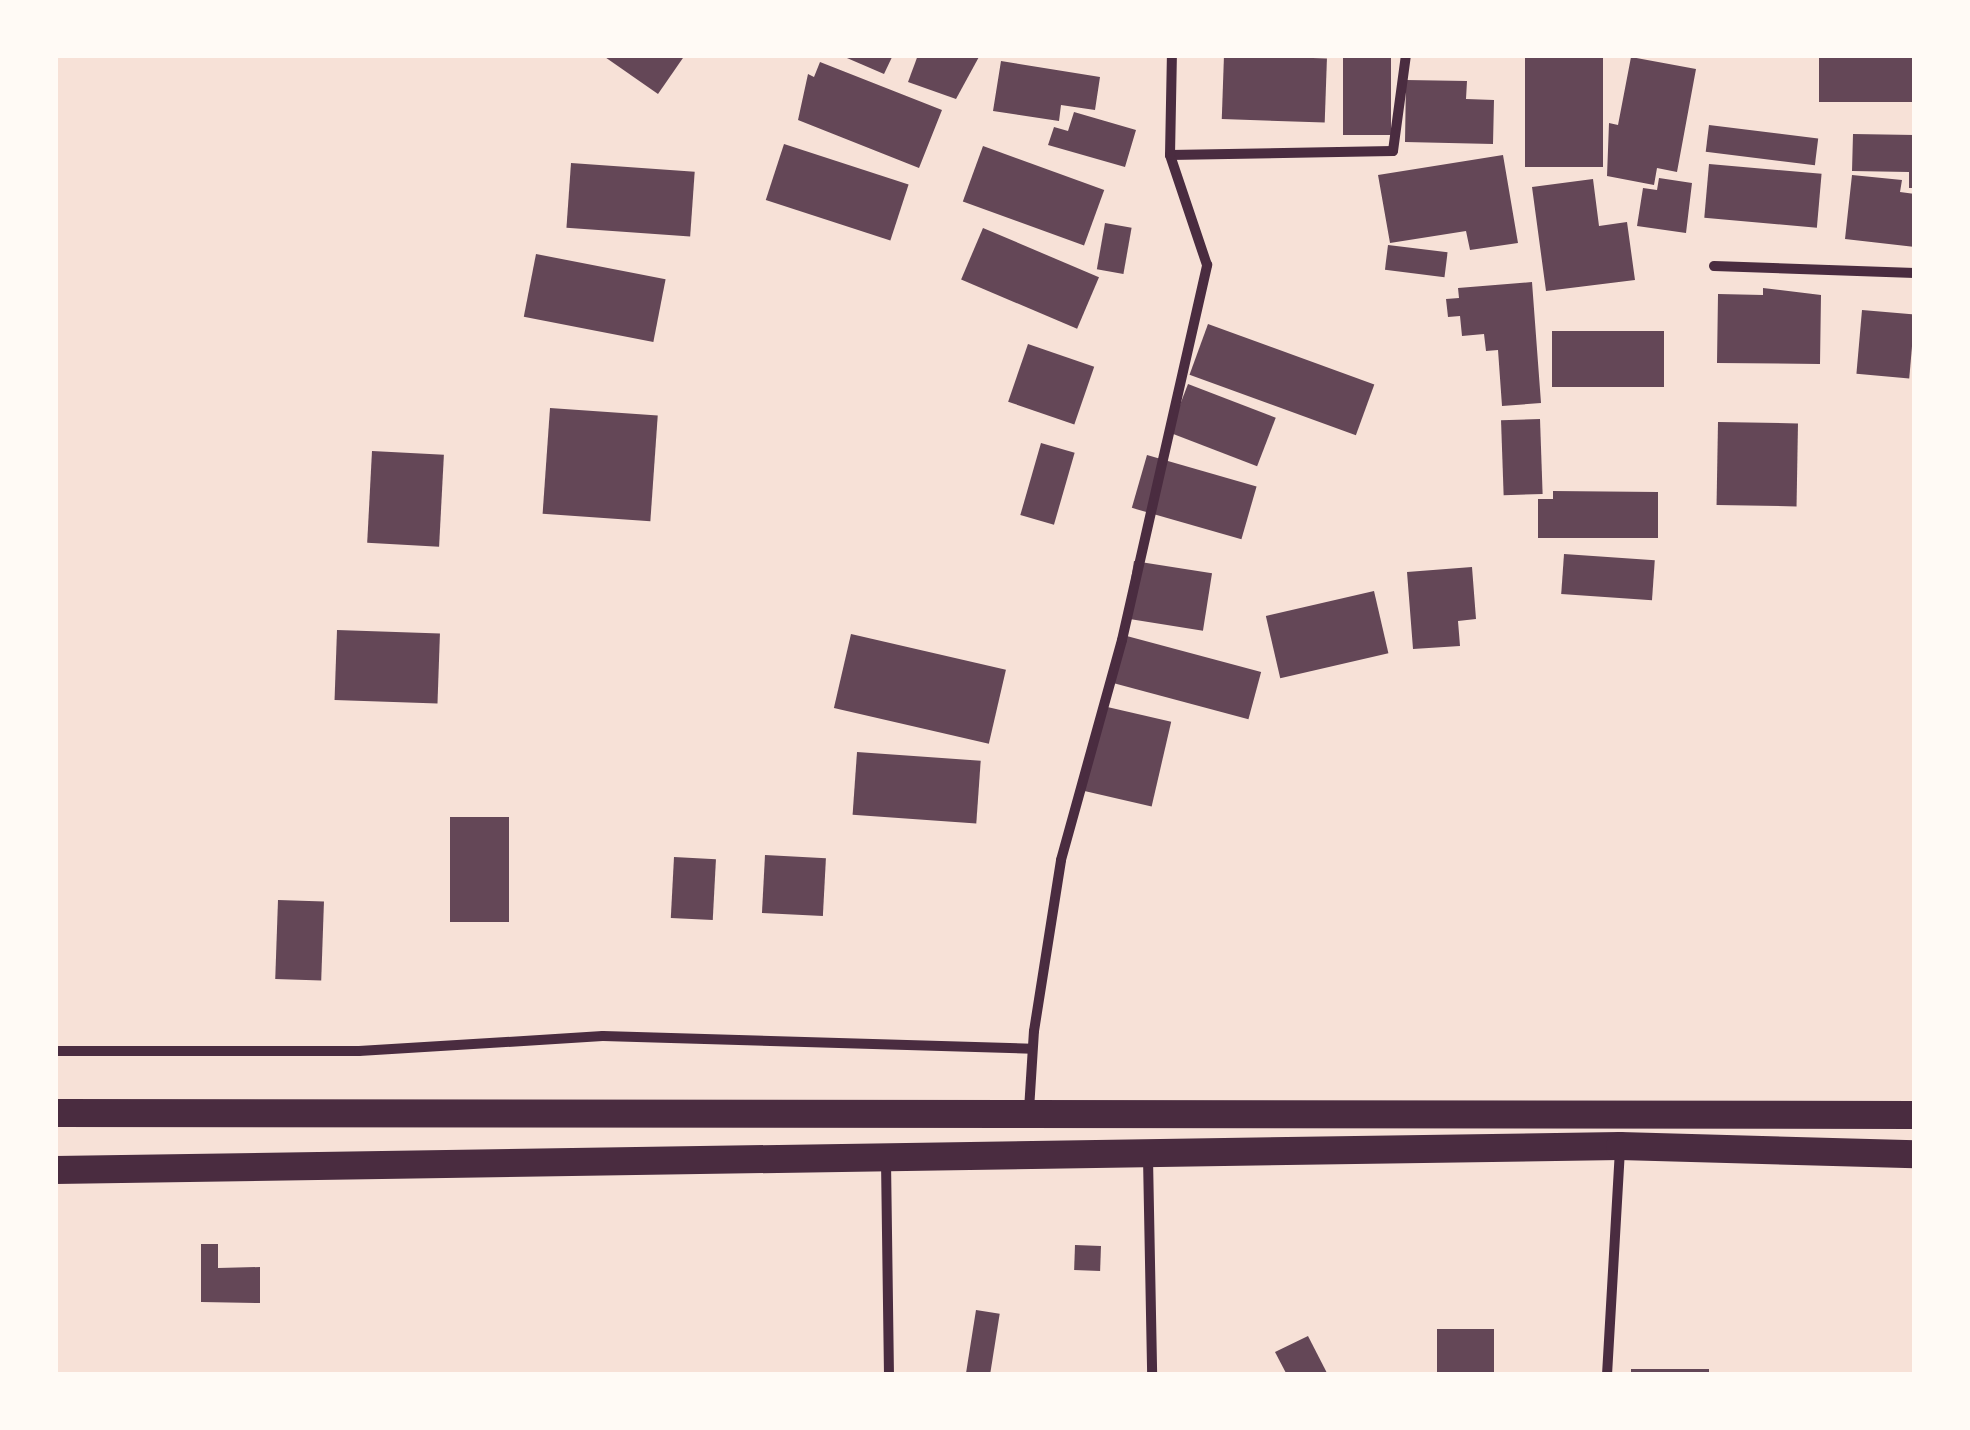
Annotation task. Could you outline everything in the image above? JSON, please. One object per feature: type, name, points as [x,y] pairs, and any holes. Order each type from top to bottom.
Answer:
[{"type":"highway","points":[[56,1108],[1915,1115]]},
{"type":"highway","points":[[55,1170],[1620,1146],[1915,1154]]},
{"type":"street","points":[[1029,1110],[1032,1049],[1061,860],[1122,640],[1207,265],[1170,155],[1172,55]]},
{"type":"street","points":[[1170,155],[1393,151],[1406,55]]},
{"type":"street","points":[[1714,266],[1915,273]]},
{"type":"street","points":[[55,1051],[359,1051],[602,1036],[1032,1049]]},
{"type":"street","points":[[1608,1375],[1620,1146]]},
{"type":"street","points":[[1148,1156],[1152,1375]]},
{"type":"street","points":[[886,1160],[889,1375]]},
{"type":"building","points":[[602,55],[685,55],[658,94]]},
{"type":"building","points":[[840,55],[893,55],[884,74]]},
{"type":"building","points":[[918,55],[980,55],[956,99],[908,82]]},
{"type":"building","points":[[1224,55],[1327,59],[1325,123],[1222,119]]},
{"type":"building","points":[[1343,55],[1391,55],[1391,135],[1343,135]]},
{"type":"building","points":[[1525,55],[1603,55],[1603,167],[1525,167]]},
{"type":"building","points":[[1819,55],[1915,55],[1915,102],[1819,102]]},
{"type":"building","points":[[1631,57],[1696,69],[1677,172],[1657,168],[1654,185],[1607,176],[1609,123],[1618,125]]},
{"type":"building","points":[[1001,61],[1100,77],[1095,110],[1061,105],[1059,121],[993,111]]},
{"type":"building","points":[[820,62],[942,110],[919,168],[798,120],[808,74],[814,77]]},
{"type":"building","points":[[1406,80],[1467,81],[1466,99],[1494,100],[1493,144],[1405,142]]},
{"type":"building","points":[[1074,112],[1136,130],[1125,167],[1048,145],[1054,127],[1068,131]]},
{"type":"building","points":[[1709,125],[1818,138],[1815,165],[1706,152]]},
{"type":"building","points":[[1853,134],[1915,135],[1915,188],[1909,188],[1909,172],[1852,171]]},
{"type":"building","points":[[784,144],[909,184],[890,241],[766,200]]},
{"type":"building","points":[[983,146],[1104,190],[1084,246],[963,201]]},
{"type":"building","points":[[1503,155],[1518,243],[1470,250],[1466,231],[1390,243],[1378,175]]},
{"type":"building","points":[[571,163],[695,172],[690,236],[566,228]]},
{"type":"building","points":[[1709,164],[1822,174],[1817,228],[1704,218]]},
{"type":"building","points":[[1852,175],[1902,180],[1900,192],[1915,194],[1915,247],[1845,239]]},
{"type":"building","points":[[1659,178],[1692,183],[1686,233],[1637,226],[1643,188],[1657,190]]},
{"type":"building","points":[[1593,179],[1599,226],[1627,222],[1635,280],[1546,291],[1532,187]]},
{"type":"building","points":[[1105,223],[1132,228],[1123,274],[1097,269]]},
{"type":"building","points":[[983,228],[1099,277],[1077,329],[961,280]]},
{"type":"building","points":[[1388,245],[1448,252],[1445,277],[1385,270]]},
{"type":"building","points":[[536,254],[666,279],[653,342],[524,317]]},
{"type":"building","points":[[1532,282],[1541,403],[1502,406],[1498,350],[1486,351],[1484,334],[1462,336],[1460,316],[1448,317],[1446,299],[1459,298],[1458,288]]},
{"type":"building","points":[[1763,288],[1821,295],[1820,364],[1717,363],[1718,294],[1763,295]]},
{"type":"building","points":[[1862,310],[1915,315],[1909,378],[1856,374]]},
{"type":"building","points":[[1208,324],[1374,385],[1356,435],[1190,375]]},
{"type":"building","points":[[1552,331],[1664,331],[1664,387],[1552,387]]},
{"type":"building","points":[[1028,344],[1094,367],[1074,424],[1008,402]]},
{"type":"building","points":[[1188,384],[1276,418],[1257,466],[1169,433]]},
{"type":"building","points":[[550,408],[658,416],[650,521],[543,514]]},
{"type":"building","points":[[1540,419],[1543,494],[1504,495],[1501,420]]},
{"type":"building","points":[[1718,422],[1798,423],[1797,506],[1717,505]]},
{"type":"building","points":[[1041,443],[1075,453],[1054,525],[1020,515]]},
{"type":"building","points":[[372,451],[444,455],[439,547],[367,543]]},
{"type":"building","points":[[1147,455],[1257,486],[1241,539],[1132,508]]},
{"type":"building","points":[[1553,491],[1658,492],[1658,538],[1538,538],[1538,499],[1553,499]]},
{"type":"building","points":[[1564,554],[1655,560],[1652,600],[1561,594]]},
{"type":"building","points":[[1134,561],[1212,573],[1203,631],[1125,618]]},
{"type":"building","points":[[1472,567],[1476,619],[1458,621],[1460,646],[1413,649],[1407,572]]},
{"type":"building","points":[[1374,591],[1388,653],[1280,678],[1266,616]]},
{"type":"building","points":[[337,630],[440,634],[437,704],[335,700]]},
{"type":"building","points":[[851,634],[1006,670],[989,744],[834,708]]},
{"type":"building","points":[[1123,635],[1261,672],[1248,719],[1110,682]]},
{"type":"building","points":[[1103,706],[1171,722],[1152,807],[1083,791]]},
{"type":"building","points":[[857,752],[981,761],[976,823],[853,815]]},
{"type":"building","points":[[450,817],[509,817],[509,922],[450,922]]},
{"type":"building","points":[[765,855],[826,858],[823,916],[762,913]]},
{"type":"building","points":[[674,857],[716,859],[713,920],[671,918]]},
{"type":"building","points":[[278,900],[324,902],[321,981],[275,979]]},
{"type":"building","points":[[201,1244],[218,1244],[218,1268],[260,1267],[260,1303],[201,1302]]},
{"type":"building","points":[[1075,1245],[1101,1246],[1100,1271],[1074,1270]]},
{"type":"building","points":[[976,1310],[1000,1314],[990,1375],[966,1375]]},
{"type":"building","points":[[1437,1329],[1494,1329],[1494,1375],[1437,1375]]},
{"type":"building","points":[[1308,1336],[1328,1375],[1287,1375],[1275,1352]]},
{"type":"building","points":[[1631,1369],[1709,1369],[1709,1375],[1631,1375]]}]
